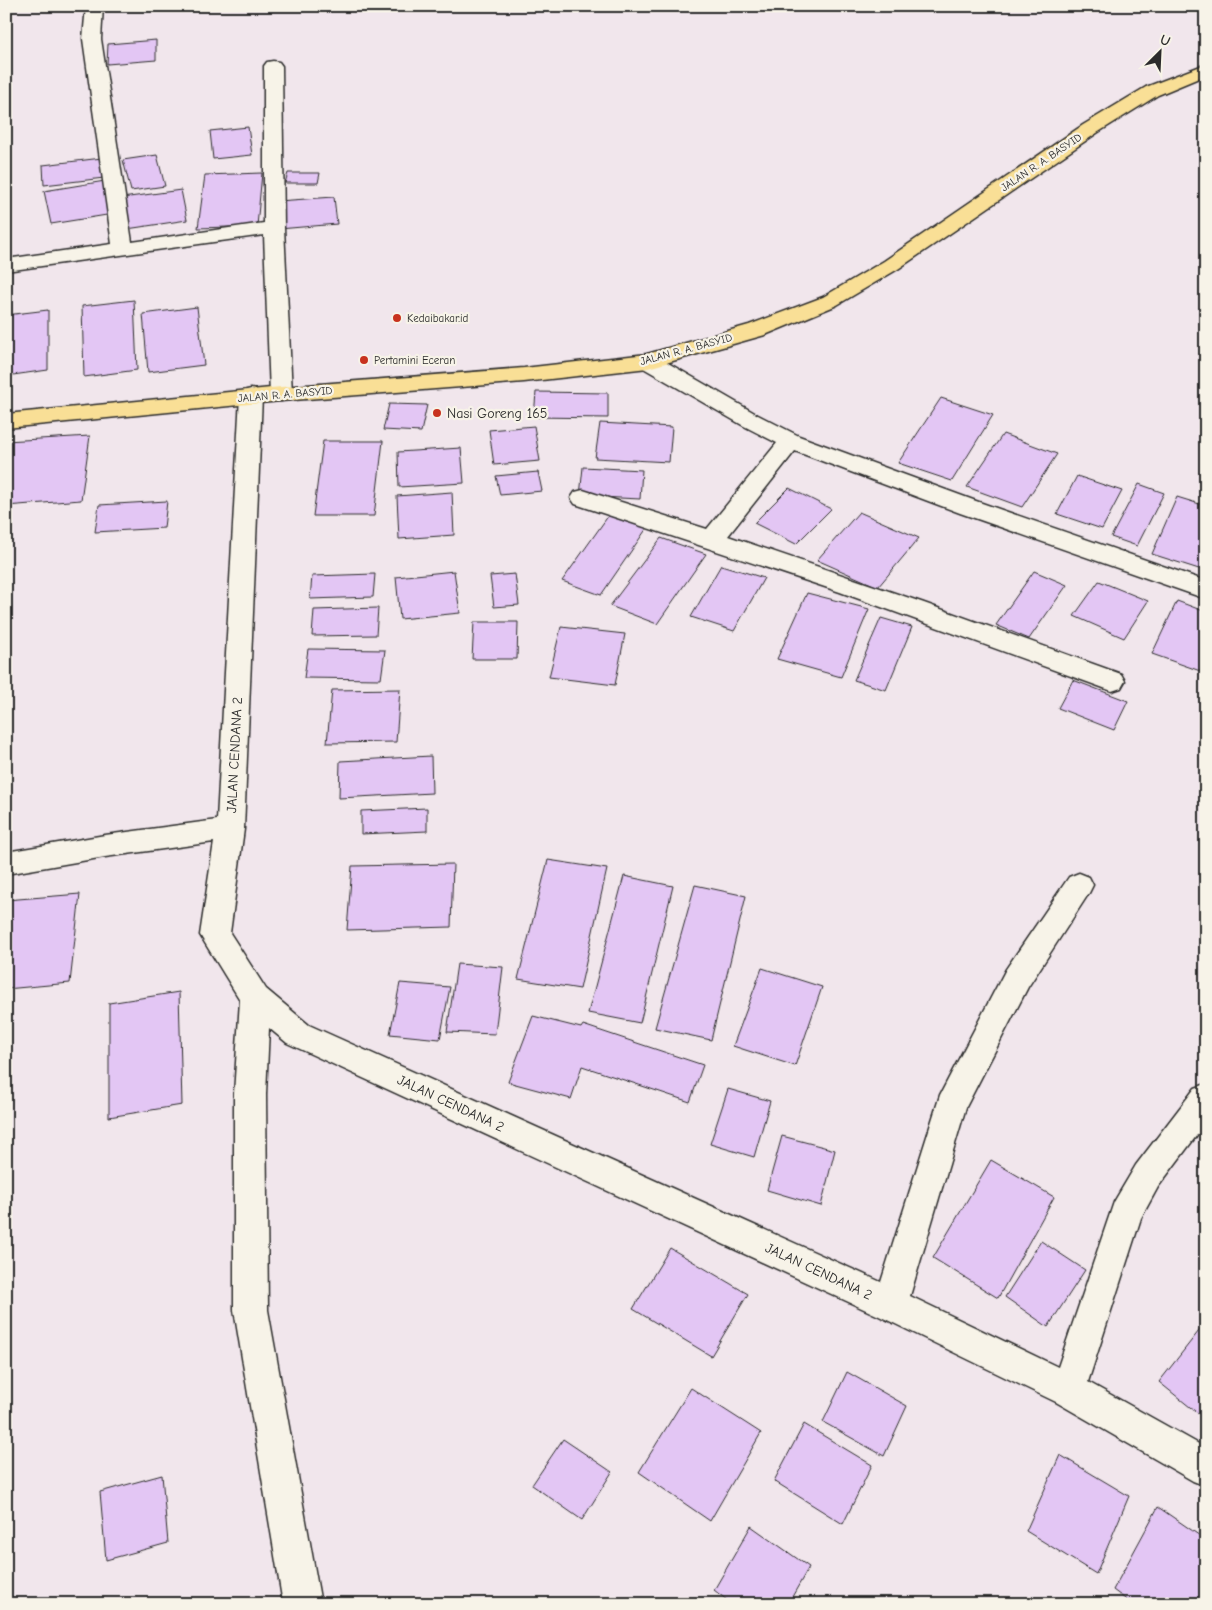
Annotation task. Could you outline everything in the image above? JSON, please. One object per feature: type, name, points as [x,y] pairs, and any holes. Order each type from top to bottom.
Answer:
[{"type":"main road","name":"JALAN R. A. BASYID","points":[[6,421],[266,395],[524,374],[648,361],[757,330],[830,301],[891,265],[1090,129],[1152,91],[1206,69]]},
{"type":"street","points":[[95,6],[92,39],[124,249]]},
{"type":"street","name":"JALAN CENDANA 2","points":[[273,66],[274,228],[266,395],[230,829],[215,935],[255,998],[298,1034],[891,1304],[1068,1390],[1206,1468]]},
{"type":"street","points":[[6,265],[274,228]]},
{"type":"street","points":[[648,361],[750,420],[791,441],[968,507],[1206,590]]},
{"type":"street","points":[[713,538],[791,441]]},
{"type":"street","points":[[583,498],[713,538],[925,612],[1112,681]]},
{"type":"street","points":[[6,863],[105,846],[230,829]]},
{"type":"street","points":[[891,1304],[951,1105],[1016,978],[1079,885]]},
{"type":"street","points":[[255,998],[250,1094],[251,1310],[302,1604]]},
{"type":"street","points":[[1068,1390],[1126,1213],[1147,1176],[1206,1098]]},
{"type":"building","points":[[156,40],[156,60],[107,64],[108,44]]},
{"type":"building","points":[[248,127],[252,155],[213,159],[210,131]]},
{"type":"building","points":[[157,155],[165,186],[131,191],[123,160]]},
{"type":"building","points":[[102,158],[104,178],[44,185],[43,165]]},
{"type":"building","points":[[262,173],[257,226],[198,228],[205,175]]},
{"type":"building","points":[[288,173],[320,173],[318,183],[285,183]]},
{"type":"building","points":[[105,181],[113,214],[51,224],[44,191]]},
{"type":"building","points":[[181,190],[187,220],[127,229],[122,198]]},
{"type":"building","points":[[334,197],[337,224],[279,229],[278,201]]},
{"type":"building","points":[[134,300],[137,370],[84,377],[82,306]]},
{"type":"building","points":[[197,307],[204,365],[148,372],[143,314]]},
{"type":"building","points":[[48,310],[48,370],[6,376],[6,315]]},
{"type":"building","points":[[536,392],[608,393],[608,418],[534,417]]},
{"type":"building","points":[[941,398],[993,415],[952,481],[898,463]]},
{"type":"building","points":[[389,404],[427,405],[421,432],[383,430]]},
{"type":"building","points":[[600,423],[672,427],[669,462],[595,458]]},
{"type":"building","points":[[534,426],[540,461],[494,465],[489,430]]},
{"type":"building","points":[[1003,434],[1057,454],[1022,507],[967,487]]},
{"type":"building","points":[[90,436],[81,500],[6,506],[6,441]]},
{"type":"building","points":[[323,441],[383,441],[374,516],[313,516]]},
{"type":"building","points":[[461,448],[464,483],[399,487],[398,452]]},
{"type":"building","points":[[583,467],[642,470],[640,499],[580,496]]},
{"type":"building","points":[[538,472],[542,491],[500,495],[496,476]]},
{"type":"building","points":[[1077,476],[1122,491],[1102,529],[1057,514]]},
{"type":"building","points":[[1139,484],[1164,493],[1137,546],[1111,537]]},
{"type":"building","points":[[789,488],[831,509],[796,544],[754,523]]},
{"type":"building","points":[[452,492],[454,535],[399,539],[397,496]]},
{"type":"building","points":[[1177,497],[1206,506],[1206,560],[1202,570],[1152,554]]},
{"type":"building","points":[[167,501],[164,528],[95,532],[99,505]]},
{"type":"building","points":[[611,512],[649,525],[601,595],[562,581]]},
{"type":"building","points":[[859,512],[919,538],[878,587],[817,560]]},
{"type":"building","points":[[661,538],[706,554],[657,624],[610,606]]},
{"type":"building","points":[[721,565],[764,578],[734,631],[691,617]]},
{"type":"building","points":[[454,571],[460,613],[400,619],[396,577]]},
{"type":"building","points":[[1034,571],[1067,585],[1029,639],[996,625]]},
{"type":"building","points":[[375,574],[373,597],[310,599],[312,576]]},
{"type":"building","points":[[515,574],[519,605],[494,607],[490,576]]},
{"type":"building","points":[[1099,581],[1148,601],[1124,638],[1074,616]]},
{"type":"building","points":[[807,593],[869,609],[841,677],[777,659]]},
{"type":"building","points":[[1177,601],[1206,612],[1206,673],[1152,654]]},
{"type":"building","points":[[378,608],[376,635],[312,636],[314,610]]},
{"type":"building","points":[[881,618],[912,627],[886,690],[854,680]]},
{"type":"building","points":[[474,622],[518,622],[517,659],[472,659]]},
{"type":"building","points":[[561,627],[625,634],[615,685],[549,677]]},
{"type":"building","points":[[308,649],[385,650],[381,679],[304,678]]},
{"type":"building","points":[[1073,680],[1128,701],[1114,730],[1058,708]]},
{"type":"building","points":[[400,689],[396,742],[327,743],[332,690]]},
{"type":"building","points":[[431,756],[432,793],[339,798],[340,761]]},
{"type":"building","points":[[427,808],[427,831],[361,834],[361,811]]},
{"type":"building","points":[[548,860],[607,869],[580,989],[518,979]]},
{"type":"building","points":[[453,864],[451,927],[347,930],[352,866]]},
{"type":"building","points":[[624,876],[673,886],[640,1023],[588,1013]]},
{"type":"building","points":[[695,885],[746,896],[711,1040],[655,1028]]},
{"type":"building","points":[[80,894],[70,983],[6,989],[6,900]]},
{"type":"building","points":[[457,964],[503,967],[495,1034],[447,1032]]},
{"type":"building","points":[[762,968],[822,987],[795,1066],[733,1046]]},
{"type":"building","points":[[400,983],[450,987],[440,1039],[390,1034]]},
{"type":"building","points":[[179,992],[182,1105],[109,1117],[109,1003]]},
{"type":"building","points":[[533,1016],[581,1028],[583,1025],[703,1065],[690,1102],[582,1066],[571,1099],[508,1082]]},
{"type":"building","points":[[728,1089],[770,1101],[754,1157],[710,1144]]},
{"type":"building","points":[[782,1136],[835,1150],[821,1206],[767,1190]]},
{"type":"building","points":[[991,1160],[1054,1197],[998,1298],[933,1258]]},
{"type":"building","points":[[1041,1241],[1085,1270],[1048,1327],[1005,1297]]},
{"type":"building","points":[[670,1248],[748,1294],[711,1356],[633,1309]]},
{"type":"building","points":[[1206,1322],[1206,1420],[1159,1382]]},
{"type":"building","points":[[847,1372],[907,1406],[884,1456],[823,1422]]},
{"type":"building","points":[[691,1388],[761,1433],[710,1521],[639,1472]]},
{"type":"building","points":[[804,1424],[872,1465],[843,1524],[774,1481]]},
{"type":"building","points":[[563,1439],[612,1472],[582,1520],[532,1485]]},
{"type":"building","points":[[1060,1455],[1129,1496],[1096,1574],[1026,1531]]},
{"type":"building","points":[[162,1475],[168,1543],[106,1560],[100,1492]]},
{"type":"building","points":[[1158,1507],[1206,1540],[1206,1590],[1199,1604],[1132,1604],[1113,1590]]},
{"type":"building","points":[[751,1526],[809,1567],[788,1604],[732,1604],[714,1590]]},
{"type":"place","name":"Kedaibakar.id","points":[[397,318]]},
{"type":"place","name":"Pertamini Eceran","points":[[364,360]]},
{"type":"place","name":"Nasi Goreng 165","points":[[437,413]]}]
